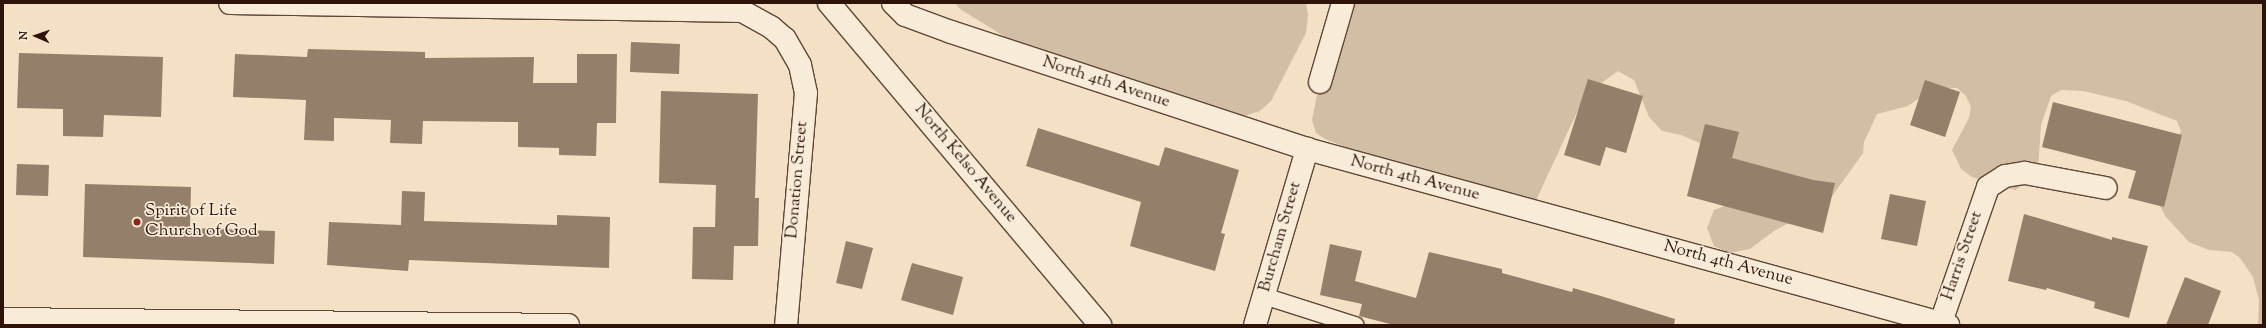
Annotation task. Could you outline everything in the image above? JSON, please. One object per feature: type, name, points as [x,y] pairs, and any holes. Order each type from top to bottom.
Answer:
[{"type":"street","name":"Donation Street","points":[[230,3],[742,11],[785,39],[800,65],[806,94],[786,325]]},
{"type":"street","name":"North Kelso Avenue","points":[[829,3],[1100,325]]},
{"type":"street","name":"North 4th Avenue","points":[[893,3],[905,15],[951,32],[1307,149],[1943,324]]},
{"type":"street","points":[[1320,82],[1343,3]]},
{"type":"street","name":"Burcham Street","points":[[1255,325],[1307,149]]},
{"type":"street","name":"Harris Street","points":[[1943,324],[1988,187],[2005,176],[2025,174],[2106,188]]},
{"type":"street","points":[[3,319],[568,325]]},
{"type":"lane","points":[[1264,296],[1355,325]]},
{"type":"shaded area","points":[[955,3],[1306,3],[1308,15],[1306,33],[1271,101],[1260,111],[1244,116],[1207,111],[1015,43],[960,9]]},
{"type":"shaded area","points":[[1355,3],[2263,3],[2263,325],[2258,325],[2259,300],[2253,277],[2240,258],[2232,252],[2209,250],[2189,242],[2166,217],[2160,206],[2157,195],[2181,131],[2177,121],[2126,101],[2083,91],[2061,90],[2051,96],[2041,125],[2038,170],[2033,179],[2015,190],[1972,177],[1961,169],[1952,150],[1969,118],[1971,107],[1966,96],[1957,88],[1934,88],[1908,106],[1877,114],[1864,142],[1863,153],[1828,202],[1774,231],[1750,249],[1729,253],[1714,246],[1707,228],[1714,210],[1730,204],[1728,155],[1681,135],[1662,131],[1649,117],[1634,80],[1618,71],[1585,95],[1532,209],[1520,216],[1507,215],[1477,199],[1325,139],[1316,133],[1312,120],[1323,64]]},
{"type":"building","points":[[631,42],[680,44],[679,74],[630,72]]},
{"type":"building","points":[[308,49],[425,52],[425,58],[534,57],[533,83],[577,83],[577,54],[617,54],[616,123],[597,123],[596,156],[559,155],[559,148],[518,147],[518,122],[423,121],[422,144],[390,143],[391,120],[334,118],[334,141],[304,140],[306,100],[233,97],[235,54],[307,57]]},
{"type":"building","points":[[19,53],[163,57],[161,117],[104,115],[103,137],[63,136],[63,109],[17,108]]},
{"type":"building","points":[[1588,79],[1643,96],[1626,153],[1606,147],[1600,166],[1564,155]]},
{"type":"building","points":[[1925,80],[1960,92],[1945,137],[1910,125]]},
{"type":"building","points":[[661,91],[758,94],[755,198],[759,198],[758,246],[734,246],[733,280],[692,279],[693,227],[715,227],[716,185],[659,183]]},
{"type":"building","points":[[2053,102],[2182,135],[2164,207],[2128,198],[2136,171],[2042,147]]},
{"type":"building","points":[[1705,124],[1739,132],[1732,158],[1813,180],[1835,183],[1823,233],[1687,196]]},
{"type":"building","points":[[1038,128],[1159,166],[1165,147],[1239,170],[1221,233],[1225,234],[1215,271],[1130,246],[1141,202],[1026,166]]},
{"type":"building","points":[[17,164],[49,165],[48,196],[16,195]]},
{"type":"building","name":"Spirit of Life Church of God","points":[[85,184],[191,187],[190,228],[275,231],[274,264],[83,257]]},
{"type":"building","points":[[402,191],[425,192],[424,221],[557,225],[557,215],[610,217],[609,268],[409,260],[408,271],[327,265],[329,222],[401,225]]},
{"type":"building","points":[[1890,194],[1926,201],[1917,246],[1881,239]]},
{"type":"building","points":[[2024,214],[2112,240],[2112,237],[2148,246],[2129,318],[2094,308],[2095,302],[2047,288],[2046,290],[2008,281]]},
{"type":"building","points":[[846,241],[873,248],[862,289],[836,283]]},
{"type":"building","points":[[1330,244],[1362,251],[1355,281],[1416,298],[1429,252],[1502,269],[1502,273],[1572,292],[1573,288],[1601,296],[1675,319],[1674,325],[1394,325],[1359,316],[1362,304],[1320,295]]},
{"type":"building","points":[[912,263],[963,277],[953,315],[901,300]]},
{"type":"building","points":[[2185,277],[2221,291],[2208,325],[2166,325]]},
{"type":"place","name":"Spirit of Life Church of God","points":[[137,222]]}]
